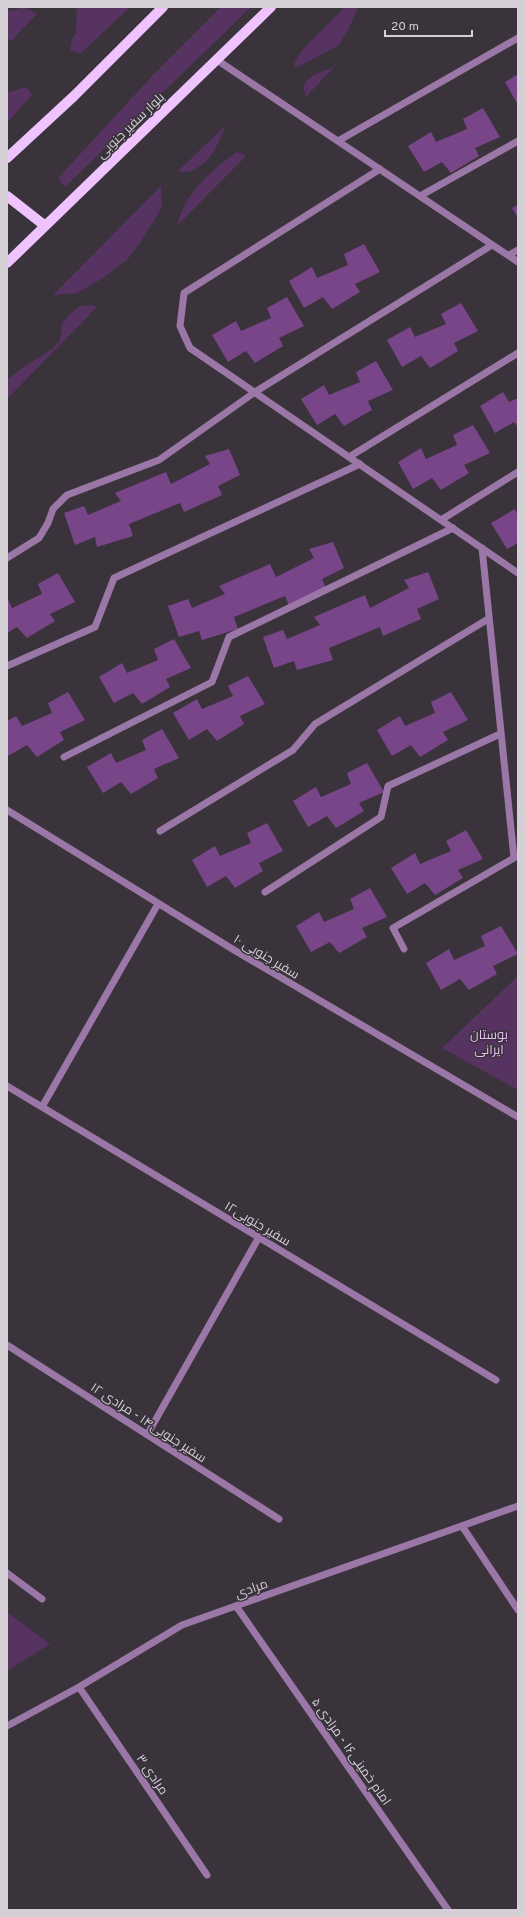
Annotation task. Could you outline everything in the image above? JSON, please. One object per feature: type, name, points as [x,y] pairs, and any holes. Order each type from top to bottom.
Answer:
[{"type":"main road","points":[[7,158],[74,96],[163,7]]},
{"type":"main road","name":"بلوار سفیر جنوبی","points":[[7,263],[44,225],[271,7]]},
{"type":"main road","points":[[7,196],[44,225]]},
{"type":"street","points":[[338,141],[518,38]]},
{"type":"street","points":[[217,60],[518,262]]},
{"type":"street","points":[[420,196],[518,141]]},
{"type":"street","points":[[380,169],[184,293],[180,326],[190,348],[518,572]]},
{"type":"street","points":[[7,558],[39,538],[53,509],[67,495],[159,460],[255,392],[492,245]]},
{"type":"street","points":[[508,255],[518,250]]},
{"type":"street","points":[[349,457],[518,354]]},
{"type":"street","points":[[7,666],[95,627],[114,578],[360,464]]},
{"type":"street","points":[[441,520],[518,472]]},
{"type":"street","points":[[64,757],[212,682],[229,637],[453,528]]},
{"type":"street","points":[[404,949],[394,928],[516,861],[500,734],[482,548]]},
{"type":"street","points":[[160,831],[293,750],[315,724],[488,619]]},
{"type":"street","points":[[265,892],[381,817],[388,786],[500,734]]},
{"type":"street","name":"سفیر جنوبی ۱۰","points":[[7,810],[158,904],[518,1117]]},
{"type":"street","points":[[42,1107],[158,904]]},
{"type":"street","name":"سفیر جنوبی۱۲","points":[[7,1086],[496,1380]]},
{"type":"street","points":[[148,1435],[259,1237]]},
{"type":"street","name":"سفیر جنوبی۱۴ - مرادی ۱۲","points":[[7,1345],[279,1519]]},
{"type":"street","name":"مرادی","points":[[7,1726],[79,1687],[182,1625],[518,1506]]},
{"type":"street","points":[[462,1526],[518,1610]]},
{"type":"street","points":[[7,1573],[42,1598]]},
{"type":"street","name":"امام خمینی۱۶ - مرادی ۵","points":[[236,1606],[448,1910]]},
{"type":"street","name":"مرادی ۳","points":[[79,1687],[207,1875]]},
{"type":"green space","points":[[24,7],[37,14],[11,41],[7,39],[7,8],[10,11]]},
{"type":"green space","points":[[77,7],[130,7],[80,54],[70,50],[72,39],[76,33]]},
{"type":"green space","points":[[221,7],[251,7],[65,187],[58,178],[153,75]]},
{"type":"green space","points":[[345,7],[358,7],[349,28],[339,45],[296,68],[294,64],[302,50]]},
{"type":"green space","points":[[337,64],[306,97],[303,87],[310,77]]},
{"type":"green space","points":[[26,87],[32,95],[7,123],[7,93]]},
{"type":"green space","points":[[226,125],[214,151],[205,162],[193,170],[187,172],[177,172]]},
{"type":"green space","points":[[237,152],[246,156],[177,226],[186,203],[200,183],[218,166]]},
{"type":"green space","points":[[161,186],[162,207],[140,243],[127,260],[103,278],[77,293],[53,295]]},
{"type":"green space","points":[[93,305],[97,307],[7,399],[7,380],[22,368],[52,349],[60,340],[62,323],[70,314],[80,306]]},
{"type":"green space","name":"بوستان ایرانی","points":[[518,976],[518,1090],[442,1048]]},
{"type":"green space","points":[[7,1612],[50,1644],[7,1671]]},
{"type":"building","points":[[518,74],[518,105],[505,82]]},
{"type":"building","points":[[483,108],[500,137],[475,148],[479,156],[451,173],[442,162],[424,172],[408,146],[431,132],[436,142],[467,129],[463,119]]},
{"type":"building","points":[[518,205],[518,218],[512,208]]},
{"type":"building","points":[[364,244],[380,272],[355,284],[360,292],[332,309],[323,297],[304,308],[289,281],[312,267],[317,278],[348,265],[344,254]]},
{"type":"building","points":[[287,297],[304,326],[279,338],[283,346],[255,363],[246,351],[228,362],[212,335],[236,321],[241,331],[271,318],[267,308]]},
{"type":"building","points":[[461,303],[478,331],[454,343],[458,351],[430,368],[421,356],[402,367],[387,340],[410,327],[415,337],[446,324],[441,314]]},
{"type":"building","points":[[376,361],[393,390],[368,401],[372,410],[344,426],[335,414],[317,425],[301,399],[324,385],[329,395],[360,382],[356,372]]},
{"type":"building","points":[[503,392],[509,402],[518,398],[518,427],[514,422],[495,433],[480,406]]},
{"type":"building","points":[[473,425],[490,453],[464,465],[469,473],[441,490],[432,478],[413,489],[398,462],[421,448],[426,459],[457,445],[453,435]]},
{"type":"building","points":[[229,449],[240,475],[218,486],[222,495],[184,512],[180,503],[129,524],[133,536],[97,547],[95,537],[75,545],[64,513],[84,506],[88,515],[121,501],[115,493],[166,472],[171,484],[210,464],[205,456]]},
{"type":"building","points":[[515,509],[518,516],[518,543],[507,549],[491,523]]},
{"type":"building","points":[[333,542],[344,568],[322,579],[326,588],[289,606],[285,596],[234,617],[238,629],[202,640],[199,631],[179,637],[168,606],[188,599],[192,608],[225,594],[219,586],[270,564],[276,577],[314,558],[309,549]]},
{"type":"building","points":[[428,572],[439,599],[417,609],[421,619],[383,636],[380,627],[329,648],[333,660],[297,670],[294,661],[274,668],[263,637],[283,630],[287,639],[320,625],[314,617],[365,595],[370,608],[409,588],[404,580]]},
{"type":"building","points":[[58,573],[75,602],[50,614],[55,621],[27,638],[17,627],[7,633],[7,597],[12,608],[42,594],[38,584]]},
{"type":"building","points":[[174,639],[191,668],[166,679],[170,687],[142,704],[133,693],[114,703],[99,677],[122,663],[127,673],[158,660],[154,649]]},
{"type":"building","points":[[248,676],[265,704],[240,716],[244,724],[217,741],[207,729],[189,740],[173,713],[197,699],[202,709],[233,696],[228,686]]},
{"type":"building","points":[[68,692],[85,720],[60,732],[64,740],[37,757],[27,745],[8,756],[7,721],[16,716],[22,726],[52,713],[48,703]]},
{"type":"building","points":[[451,692],[468,720],[443,732],[448,740],[420,757],[411,745],[392,756],[377,730],[400,716],[405,726],[435,713],[431,702]]},
{"type":"building","points":[[162,729],[179,758],[154,769],[158,778],[131,794],[121,782],[103,793],[87,767],[111,753],[116,763],[146,750],[142,740]]},
{"type":"building","points":[[367,763],[384,792],[359,803],[364,811],[336,828],[327,816],[308,827],[293,801],[316,787],[321,797],[351,784],[347,773]]},
{"type":"building","points":[[267,823],[283,851],[259,863],[263,871],[235,888],[226,876],[207,887],[192,860],[215,846],[220,856],[251,843],[247,833]]},
{"type":"building","points":[[466,830],[483,859],[458,870],[463,878],[435,895],[425,883],[407,894],[391,868],[415,853],[420,864],[451,851],[446,841]]},
{"type":"building","points":[[370,888],[387,917],[362,928],[367,937],[339,953],[330,942],[311,952],[296,926],[319,912],[324,922],[354,909],[350,899]]},
{"type":"building","points":[[501,926],[518,954],[493,966],[497,974],[469,990],[460,979],[441,990],[426,963],[449,949],[454,960],[485,946],[481,936]]}]
